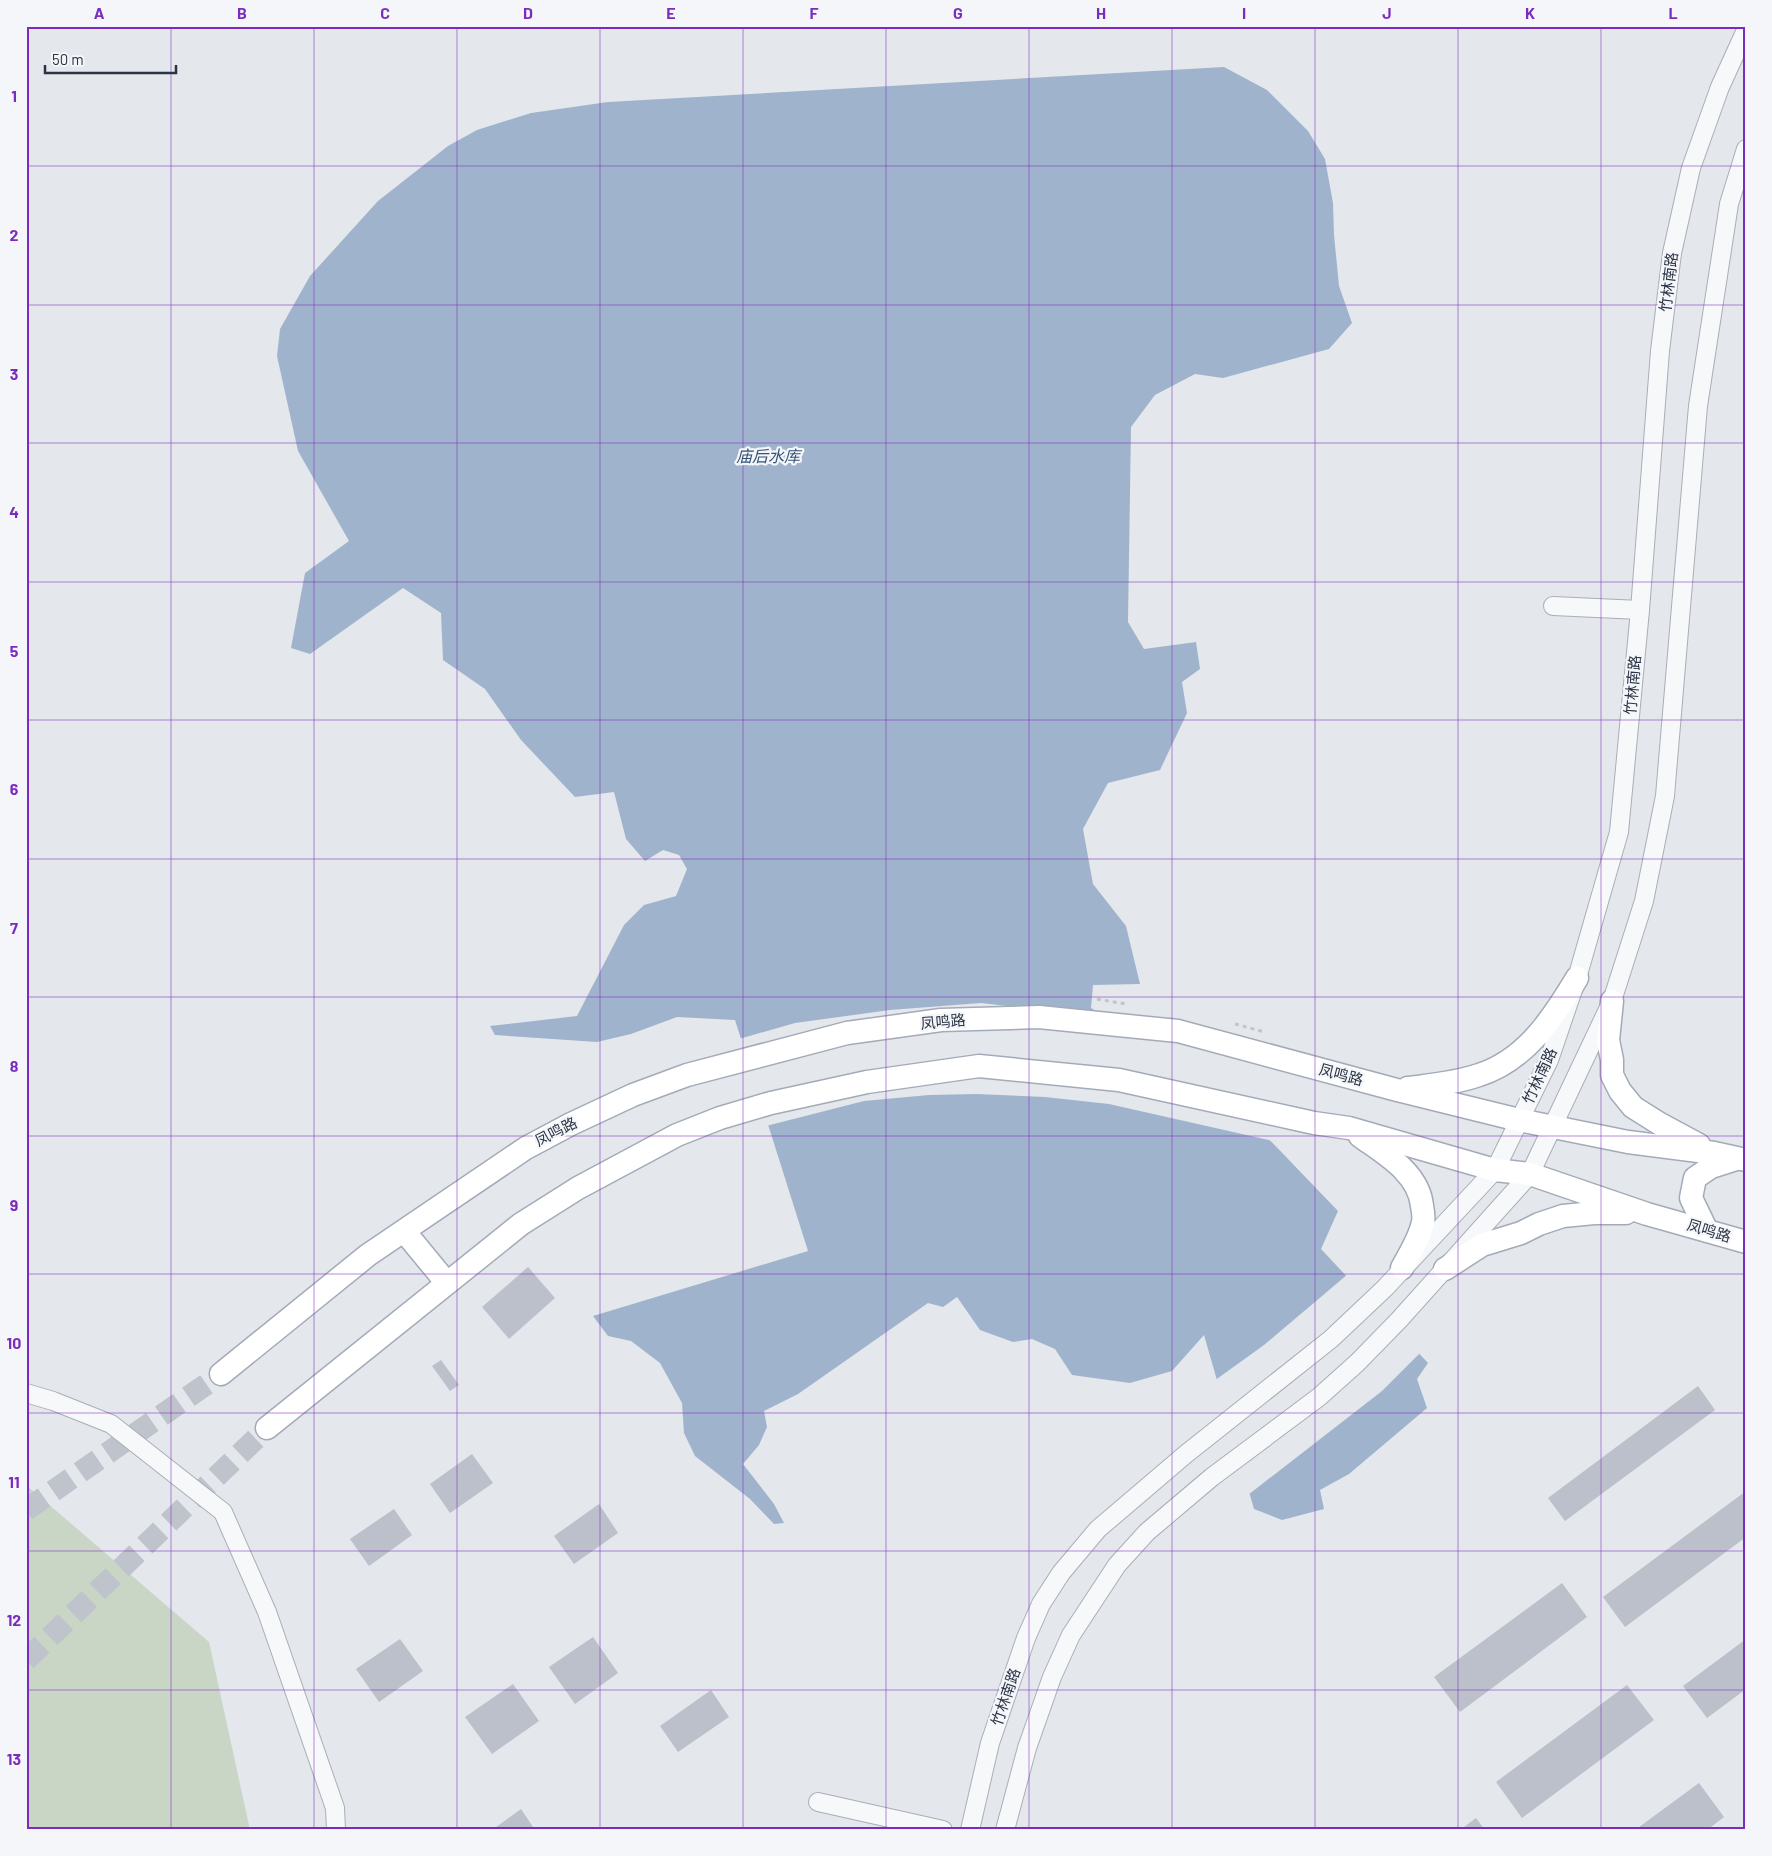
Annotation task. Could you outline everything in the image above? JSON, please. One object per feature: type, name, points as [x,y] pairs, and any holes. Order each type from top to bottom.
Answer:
[{"type":"main road","points":[[1397,1090],[1468,1079],[1496,1068],[1530,1043],[1553,1017],[1577,978]]},
{"type":"main road","points":[[1612,1001],[1608,1040],[1612,1075],[1620,1091],[1633,1107],[1660,1124],[1714,1152]]},
{"type":"main road","name":"凤鸣路","points":[[221,1374],[368,1255],[526,1148],[571,1124],[634,1095],[704,1070],[848,1033],[941,1020],[1039,1017],[1178,1031],[1319,1070],[1519,1120],[1628,1142],[1714,1152],[1741,1160]]},
{"type":"main road","name":"凤鸣路","points":[[267,1428],[446,1282],[521,1224],[578,1188],[677,1135],[720,1118],[771,1103],[867,1082],[980,1066],[1118,1080],[1314,1123],[1349,1128],[1495,1170],[1530,1174],[1647,1214],[1706,1229],[1746,1242]]},
{"type":"main road","points":[[1349,1128],[1410,1175],[1418,1187],[1422,1199],[1424,1220],[1417,1240],[1402,1268]]},
{"type":"main road","points":[[1706,1229],[1691,1198],[1695,1178],[1711,1167],[1741,1160]]},
{"type":"main road","points":[[1445,1269],[1482,1245],[1521,1233],[1539,1224],[1563,1216],[1594,1213],[1647,1214]]},
{"type":"main road","points":[[404,1231],[446,1282]]},
{"type":"street","name":"竹林南路","points":[[970,1830],[990,1743],[1026,1638],[1041,1604],[1062,1573],[1098,1529],[1186,1454],[1331,1339],[1385,1288],[1495,1170],[1549,1060],[1577,978],[1619,832],[1640,610],[1660,351],[1672,253],[1691,168],[1720,87],[1746,30]]},
{"type":"street","points":[[1005,1830],[1027,1748],[1052,1677],[1071,1635],[1117,1565],[1148,1532],[1212,1478],[1319,1397],[1357,1363],[1399,1320],[1530,1174],[1612,1001],[1644,901],[1665,796],[1698,406],[1729,204],[1746,150]]},
{"type":"street","points":[[1553,606],[1640,610]]},
{"type":"street","points":[[26,1393],[53,1400],[111,1424],[222,1512],[267,1612],[335,1808],[336,1830]]},
{"type":"street","points":[[818,1802],[944,1830]]},
{"type":"path","points":[[1097,999],[1135,1006]]},
{"type":"path","points":[[1229,1023],[1266,1032]]},
{"type":"green space","points":[[26,1485],[209,1642],[250,1830],[26,1830]]},
{"type":"water","name":"庙后水库","points":[[1224,67],[1267,90],[1308,131],[1325,159],[1333,203],[1339,286],[1352,323],[1329,349],[1223,378],[1195,374],[1155,395],[1131,427],[1128,622],[1144,649],[1196,642],[1200,669],[1182,682],[1187,713],[1160,770],[1108,783],[1083,829],[1093,884],[1126,926],[1140,984],[1093,985],[1091,1008],[1211,1079],[1338,1211],[1321,1249],[1428,1363],[1417,1379],[1427,1408],[1349,1474],[1320,1490],[1324,1509],[1282,1520],[1254,1509],[1204,1335],[1172,1371],[1130,1383],[1072,1375],[1055,1349],[1032,1339],[1013,1342],[980,1330],[957,1297],[943,1307],[928,1303],[798,1394],[764,1411],[767,1427],[759,1445],[743,1464],[774,1504],[784,1523],[774,1524],[750,1499],[695,1456],[684,1433],[682,1403],[660,1363],[631,1341],[608,1336],[593,1316],[808,1251],[735,1020],[677,1017],[631,1034],[597,1042],[495,1035],[490,1026],[577,1016],[624,925],[644,905],[676,896],[687,869],[679,855],[663,850],[645,861],[626,839],[614,792],[575,797],[521,740],[485,689],[443,660],[441,613],[403,588],[310,654],[291,648],[305,573],[349,541],[298,451],[277,356],[280,329],[310,276],[378,201],[448,146],[477,130],[531,113],[608,102]]},
{"type":"pier","points":[[981,1003],[1113,1018],[1212,1077],[1273,1141],[1109,1104],[1045,1097],[976,1094],[929,1095],[864,1101],[766,1126],[739,1039],[795,1023],[890,1010]]},
{"type":"pier","points":[[1348,1274],[1421,1352],[1382,1391],[1248,1495],[1214,1381],[1264,1345]]},
{"type":"building","points":[[528,1267],[555,1298],[509,1339],[482,1307]]},
{"type":"building","points":[[441,1360],[459,1385],[450,1391],[432,1366]]},
{"type":"building","points":[[1698,1386],[1715,1410],[1565,1521],[1548,1498]]},
{"type":"building","points":[[472,1454],[493,1483],[450,1513],[430,1484]]},
{"type":"building","points":[[1746,1491],[1746,1537],[1625,1627],[1603,1597]]},
{"type":"building","points":[[599,1504],[618,1533],[574,1564],[554,1536]]},
{"type":"building","points":[[394,1509],[412,1535],[369,1566],[350,1539]]},
{"type":"building","points":[[1562,1583],[1587,1617],[1460,1712],[1434,1677]]},
{"type":"building","points":[[593,1637],[618,1673],[575,1704],[549,1667]]},
{"type":"building","points":[[400,1639],[423,1671],[379,1702],[356,1669]]},
{"type":"building","points":[[1746,1639],[1746,1689],[1707,1718],[1683,1686]]},
{"type":"building","points":[[513,1684],[539,1721],[492,1754],[465,1717]]},
{"type":"building","points":[[1627,1685],[1654,1720],[1522,1818],[1496,1782]]},
{"type":"building","points":[[711,1690],[729,1717],[678,1752],[660,1726]]},
{"type":"building","points":[[1699,1783],[1724,1817],[1707,1830],[1635,1830]]},
{"type":"building","points":[[521,1809],[535,1830],[492,1830]]},
{"type":"building","points":[[1476,1818],[1485,1830],[1460,1830]]},
{"type":"tunnel","points":[[26,1510],[221,1374]]},
{"type":"tunnel","points":[[26,1660],[267,1428]]}]
